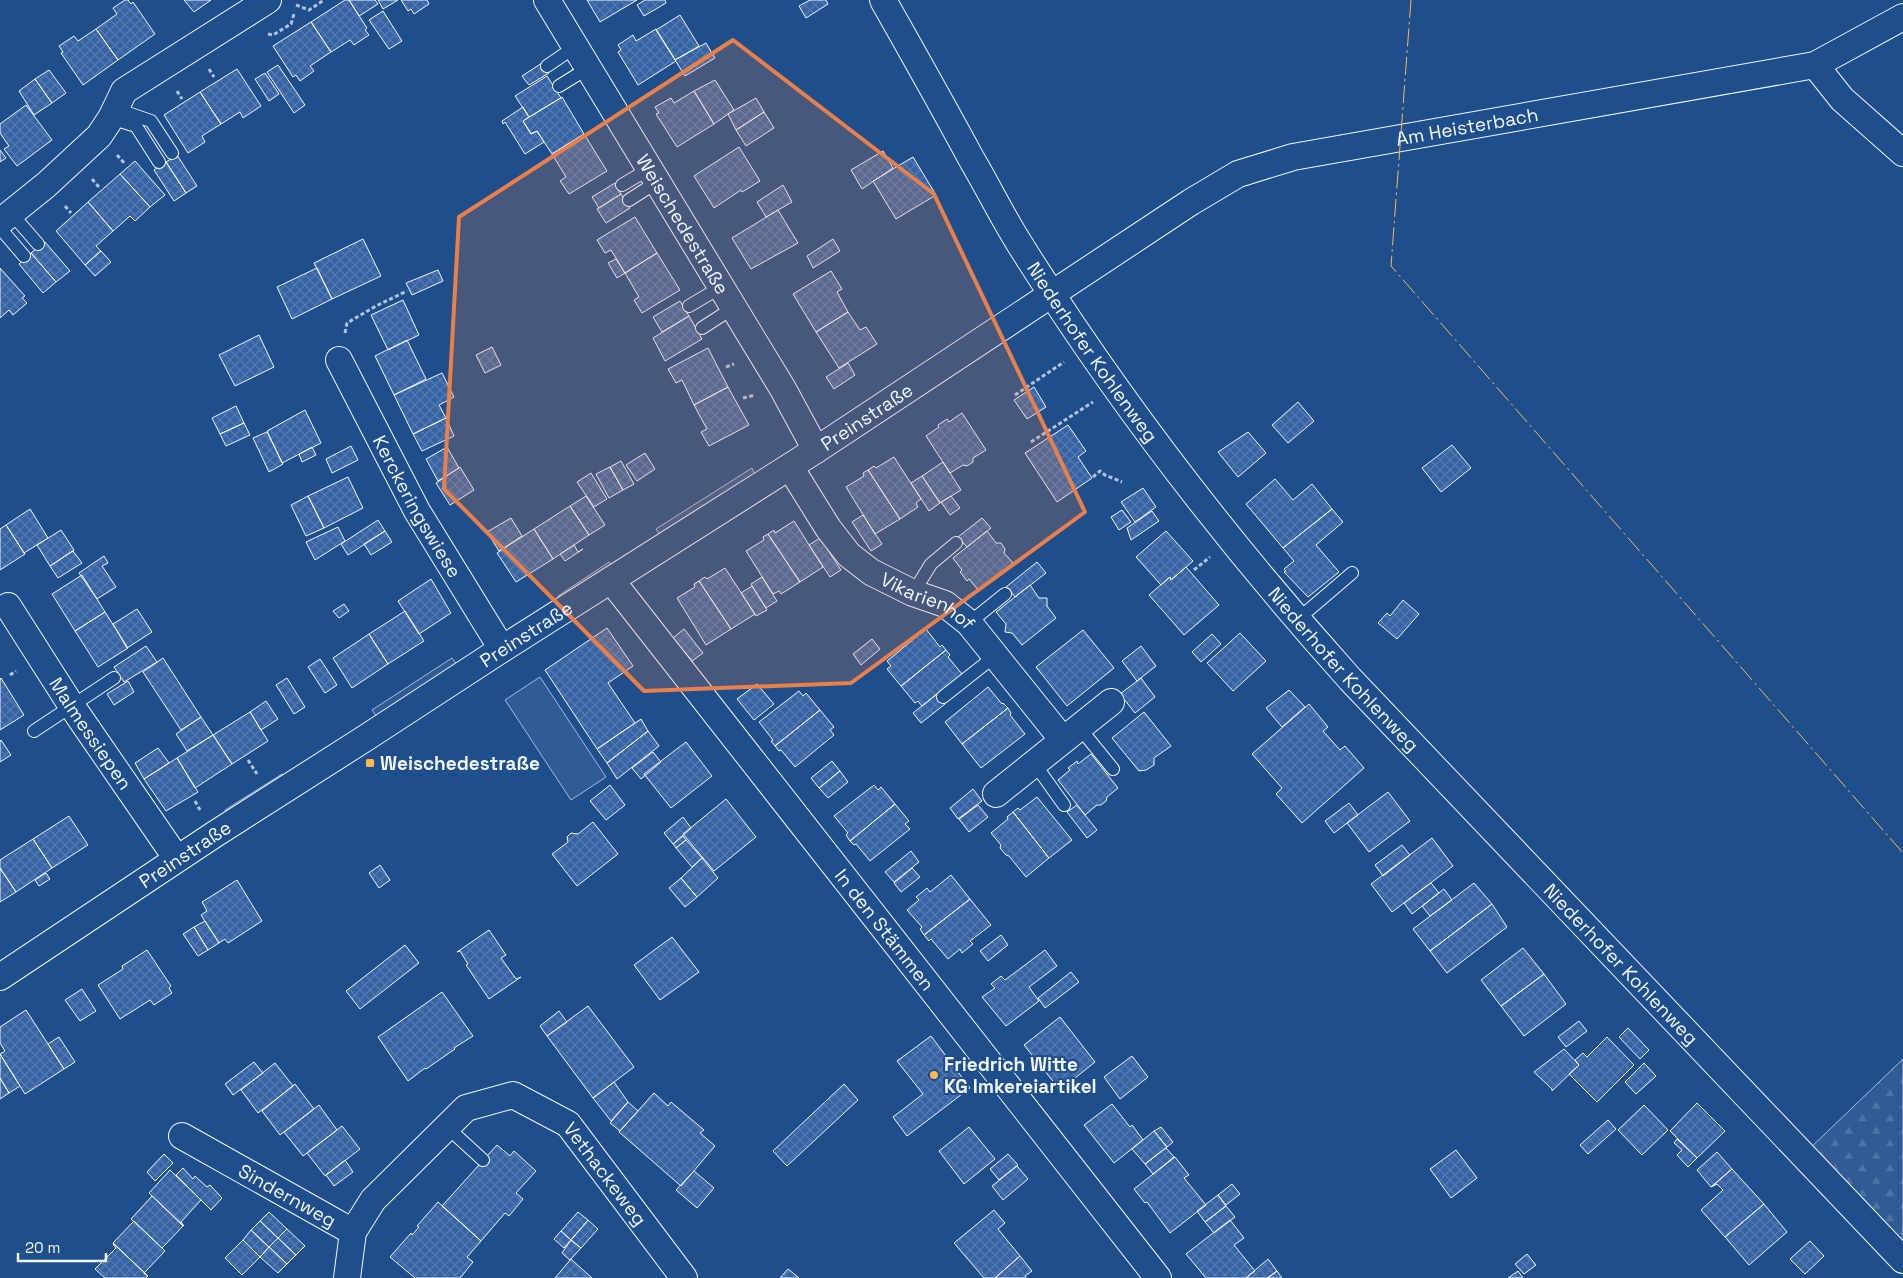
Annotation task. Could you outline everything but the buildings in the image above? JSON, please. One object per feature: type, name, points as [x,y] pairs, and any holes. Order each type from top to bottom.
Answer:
[{"type":"street","points":[[4,221],[75,160],[99,136],[114,114],[124,91],[268,0]]},
{"type":"street","name":"Weischedestraße","points":[[547,0],[783,389],[816,450]]},
{"type":"street","name":"Niederhofer Kohlenweg","points":[[884,0],[1018,242],[1165,455],[1232,542],[1297,620],[1350,679],[1903,1260]]},
{"type":"street","name":"Am Heisterbach","points":[[1053,294],[1191,202],[1238,174],[1293,156],[1815,65],[1903,17]]},
{"type":"street","points":[[1815,65],[1842,99],[1903,153]]},
{"type":"street","name":"Preinstraße","points":[[0,977],[177,859],[502,649],[790,467],[1053,294]]},
{"type":"street","name":"Kerckeringswiese","points":[[339,360],[417,511],[502,649]]},
{"type":"street","name":"Vikarienhof","points":[[790,467],[828,528],[849,555],[872,572],[913,593],[945,604],[969,623],[996,656],[1071,734]]},
{"type":"street","name":"In den Stämmen","points":[[611,580],[1158,1278]]},
{"type":"street","name":"Malmessiepen","points":[[8,606],[71,705],[177,859]]},
{"type":"street","points":[[996,794],[1112,702]]},
{"type":"street","name":"Vethackeweg","points":[[353,1232],[373,1200],[466,1108],[513,1095],[568,1124],[684,1278]]},
{"type":"street","name":"Sindernweg","points":[[182,1136],[353,1232],[347,1278]]},
{"type":"lane","points":[[547,66],[582,57]]},
{"type":"lane","points":[[558,86],[582,57]]},
{"type":"lane","points":[[114,114],[151,121],[172,153]]},
{"type":"lane","points":[[114,114],[136,126],[159,162]]},
{"type":"lane","points":[[622,185],[653,175]]},
{"type":"lane","points":[[629,200],[653,175]]},
{"type":"lane","points":[[4,221],[38,244]]},
{"type":"lane","points":[[4,221],[24,256]]},
{"type":"lane","points":[[689,306],[727,298]]},
{"type":"lane","points":[[702,328],[727,298]]},
{"type":"lane","points":[[913,593],[931,564],[956,543]]},
{"type":"lane","points":[[1297,620],[1352,573]]},
{"type":"lane","points":[[969,623],[1005,594]]},
{"type":"lane","points":[[943,696],[996,656]]},
{"type":"lane","points":[[34,731],[114,678]]},
{"type":"lane","points":[[1071,734],[1113,769]]},
{"type":"lane","points":[[1034,764],[1064,805]]},
{"type":"lane","points":[[447,1126],[483,1160]]},
{"type":"path","points":[[293,0],[296,5],[309,10],[324,0]]},
{"type":"path","points":[[339,360],[347,323],[407,291]]},
{"type":"path","points":[[1015,395],[1066,361]]},
{"type":"path","points":[[1031,442],[1095,400]]},
{"type":"path","points":[[1092,477],[1100,471],[1122,482]]},
{"type":"path","points":[[1194,570],[1210,557]]},
{"type":"highlighted area","points":[[733,40],[934,194],[1085,512],[851,683],[644,691],[444,489],[459,217]]},
{"type":"shaded area","points":[[752,468],[756,477],[662,538],[656,529]]},
{"type":"shaded area","points":[[609,562],[613,569],[562,602],[558,596]]},
{"type":"shaded area","points":[[452,658],[457,665],[377,717],[372,710]]},
{"type":"shaded area","points":[[540,677],[606,777],[571,800],[505,700]]},
{"type":"shaded area","points":[[282,774],[287,781],[230,818],[225,810]]},
{"type":"green space","points":[[1903,1059],[1903,1260],[1803,1155]]},
{"type":"power","points":[[1411,0],[1391,266],[1903,853]]},
{"type":"place","name":"Weischedestraße","points":[[370,763]]},
{"type":"place","name":"Friedrich Witte KG Imkereiartikel","points":[[934,1075]]}]
